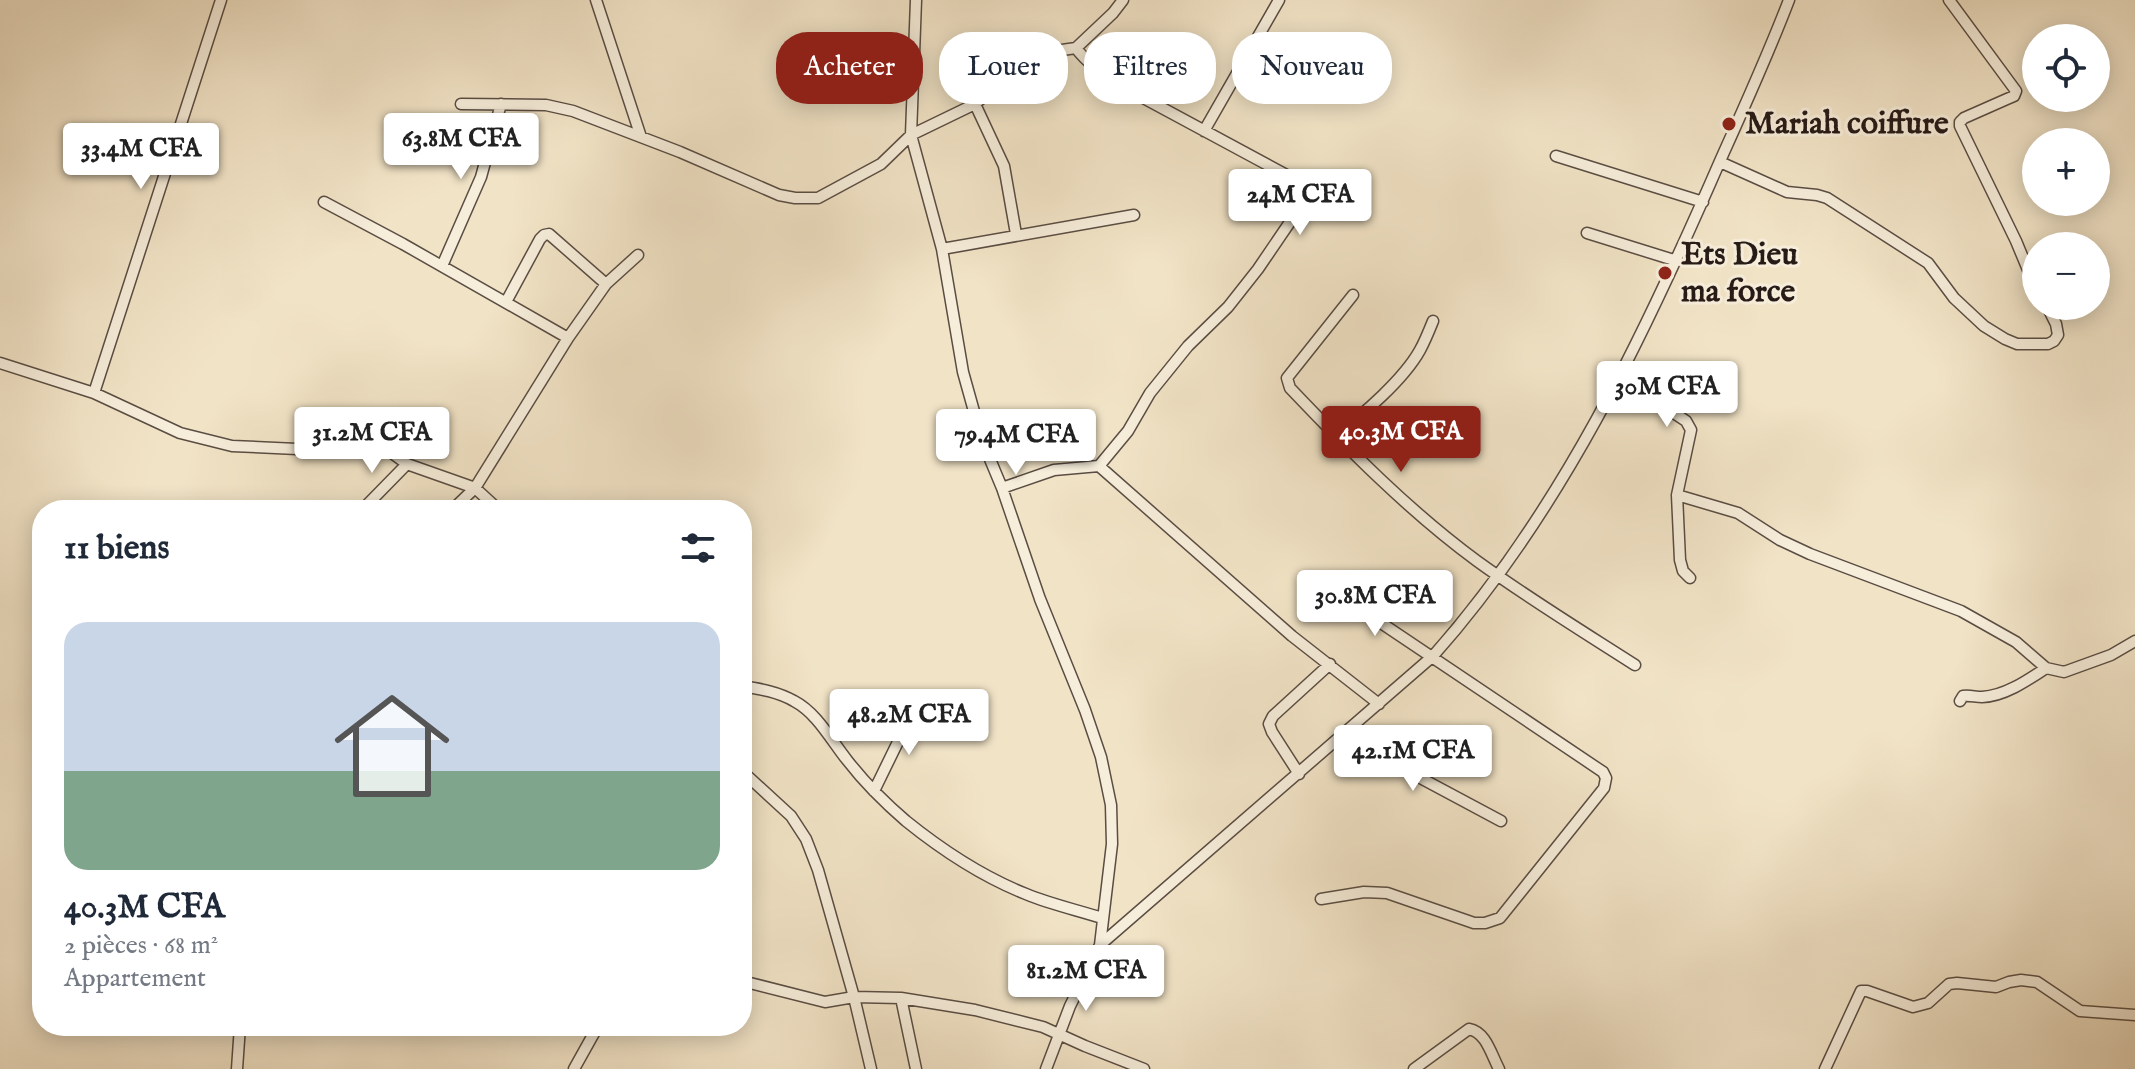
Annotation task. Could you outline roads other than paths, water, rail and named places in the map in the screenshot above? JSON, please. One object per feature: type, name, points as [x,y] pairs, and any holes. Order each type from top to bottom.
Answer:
[{"type":"street","points":[[94,393],[221,0]]},
{"type":"street","points":[[596,0],[641,137]]},
{"type":"street","points":[[1068,49],[1076,48],[1123,0]]},
{"type":"street","points":[[1204,131],[1279,0]]},
{"type":"street","points":[[1100,945],[1433,656],[1499,576],[1572,464],[1620,377],[1677,261],[1789,0]]},
{"type":"street","points":[[1949,0],[2016,91],[2014,96],[1964,118],[1960,126],[2022,255]]},
{"type":"street","points":[[917,1],[911,135],[942,249],[963,372],[982,440],[1040,599],[1085,710],[1101,757],[1111,805],[1112,844],[1100,945],[1070,1006],[1046,1069]]},
{"type":"street","points":[[1002,488],[1054,470],[1099,466],[1128,431],[1150,393],[1258,269],[1305,200],[1309,189],[1125,88],[1100,71],[1076,48]]},
{"type":"street","points":[[461,104],[557,107],[573,111],[779,195],[818,198],[881,164],[911,135],[975,104],[1004,166],[1016,234]]},
{"type":"street","points":[[442,266],[481,177],[501,104]]},
{"type":"street","points":[[1556,156],[1703,202]]},
{"type":"street","points":[[1720,162],[1787,192],[1827,198],[1928,263],[1954,298],[1984,326],[2005,339],[2017,344],[2048,344],[2058,335],[2054,320]]},
{"type":"street","points":[[324,202],[568,338]]},
{"type":"street","points":[[942,249],[1134,215]]},
{"type":"street","points":[[1587,233],[1677,261]]},
{"type":"street","points":[[506,302],[540,239],[549,234],[606,284]]},
{"type":"street","points":[[462,500],[475,488],[568,338],[606,284],[638,255]]},
{"type":"street","points":[[1353,295],[1287,378],[1290,388],[1335,435],[1436,528],[1499,576],[1635,665]]},
{"type":"street","points":[[1335,435],[1396,381],[1420,352],[1433,321]]},
{"type":"street","points":[[0,363],[94,393],[180,433],[232,446],[297,449],[363,438],[374,440],[407,464],[475,488],[488,500]]},
{"type":"street","points":[[1620,377],[1686,421],[1691,430],[1677,495],[1680,560],[1683,571],[1690,578]]},
{"type":"street","points":[[372,500],[407,464]]},
{"type":"street","points":[[1099,466],[1281,626],[1379,704]]},
{"type":"street","points":[[1677,495],[1738,513],[1780,540],[1810,554],[1961,611],[2016,642],[2046,668],[2064,672],[2111,655],[2135,641]]},
{"type":"street","points":[[1321,899],[1376,891],[1474,923],[1500,918],[1604,788],[1606,778],[1603,772],[1335,592]]},
{"type":"street","points":[[1299,774],[1269,724],[1273,716],[1330,664]]},
{"type":"street","points":[[1960,701],[1963,696],[1980,697],[2006,691],[2046,668]]},
{"type":"street","points":[[752,688],[771,691],[797,702],[812,714],[874,791],[905,820],[944,849],[1026,894],[1102,918]]},
{"type":"street","points":[[874,791],[914,709]]},
{"type":"street","points":[[1342,736],[1501,821]]},
{"type":"street","points":[[752,780],[791,816],[806,839],[818,870],[854,997],[871,1069]]},
{"type":"street","points":[[1825,1069],[1861,991],[1913,1007],[1928,1003],[1949,984],[1996,987],[2021,980],[2037,982],[2080,1011],[2135,1015]]},
{"type":"street","points":[[752,983],[825,1002],[854,997],[901,998],[1000,1015],[1060,1034],[1144,1069]]},
{"type":"street","points":[[901,998],[916,1069]]},
{"type":"street","points":[[1414,1069],[1469,1029],[1481,1034],[1499,1069]]},
{"type":"street","points":[[237,1069],[239,1036]]},
{"type":"street","points":[[574,1069],[592,1036]]},
{"type":"place","name":"Mariah coiffure","points":[[1729,124]]},
{"type":"place","name":"Ets Dieu ma force","points":[[1665,273]]}]
